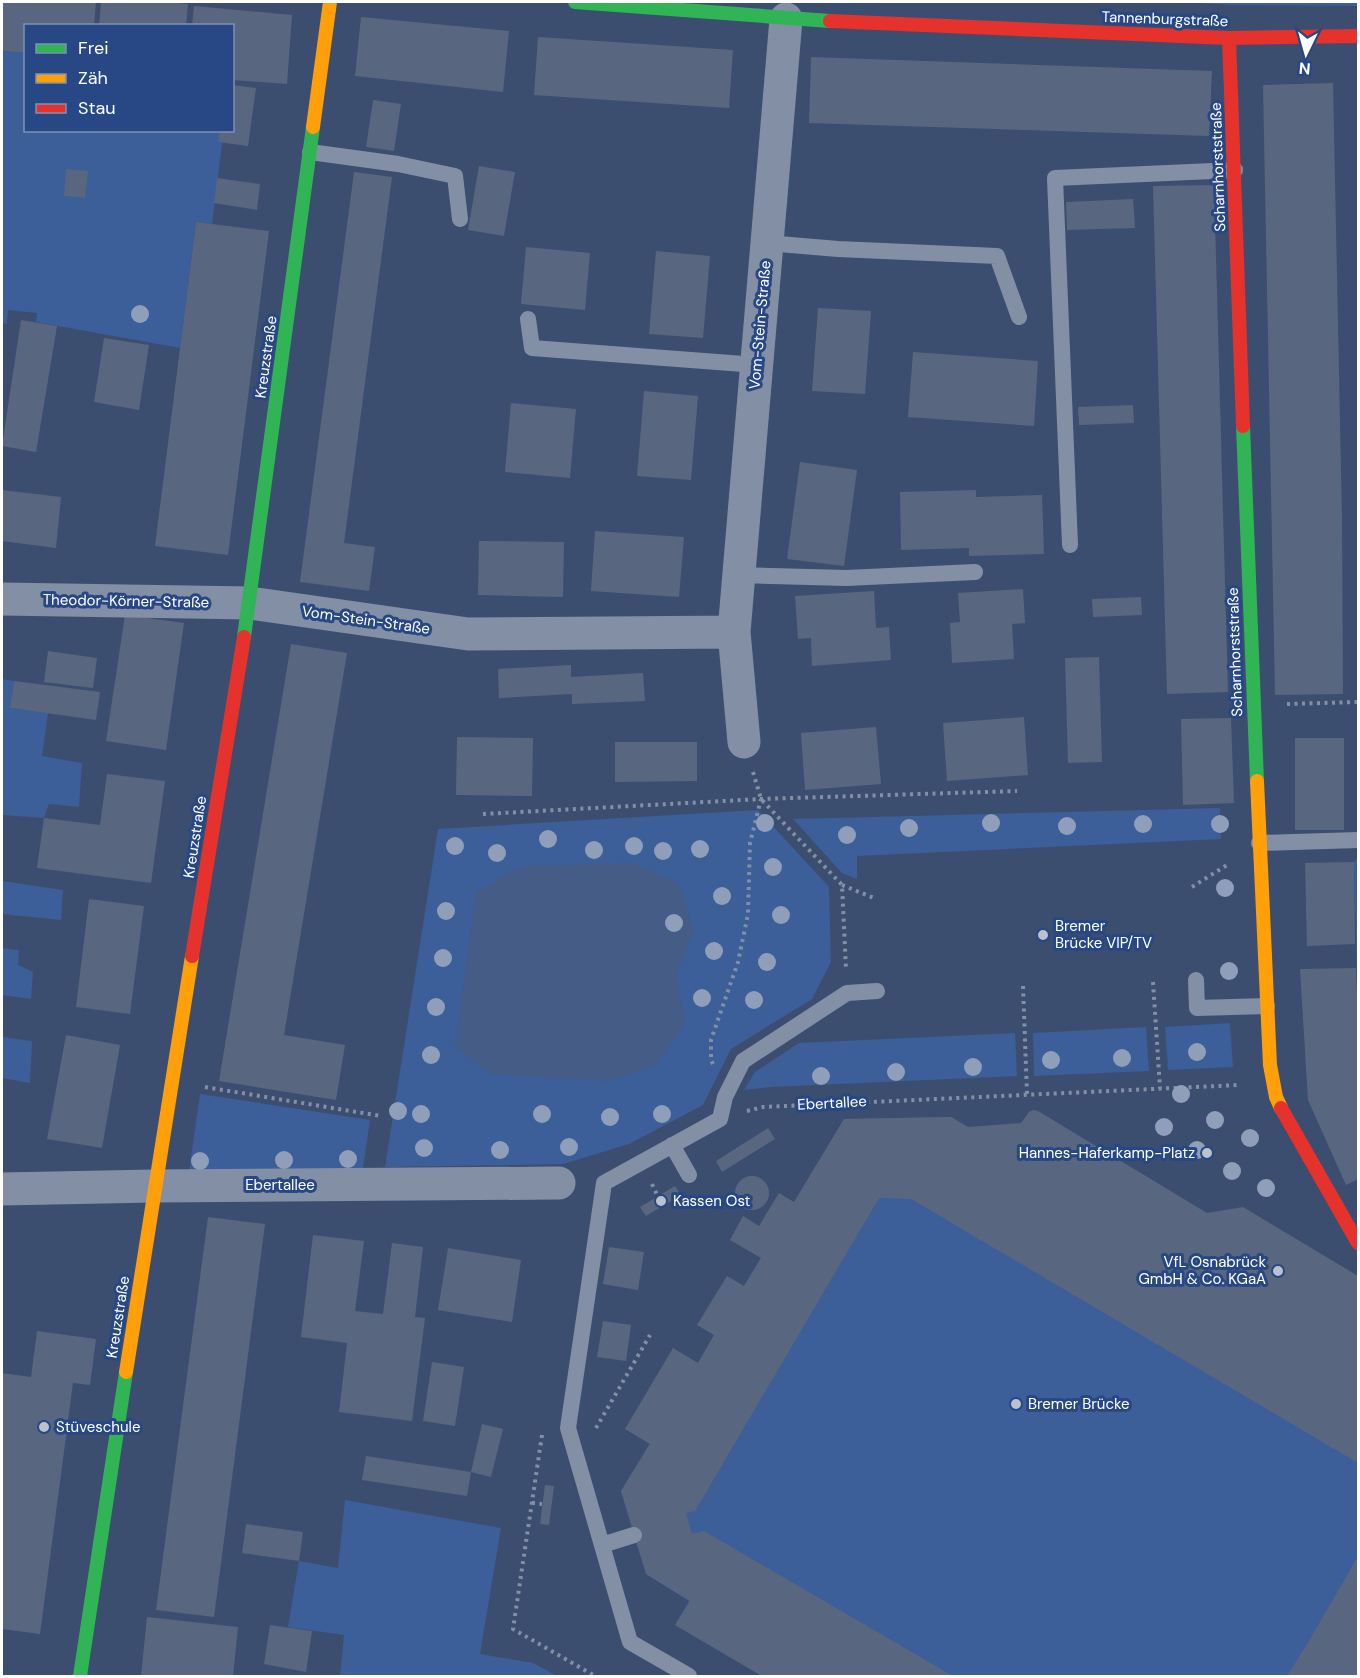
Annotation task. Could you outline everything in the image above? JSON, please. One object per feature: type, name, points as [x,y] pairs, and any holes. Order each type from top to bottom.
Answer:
[{"type":"street","name":"Kreuzstraße","points":[[80,1677],[154,1186],[250,603],[330,2]]},
{"type":"street","name":"Tannenburgstraße","points":[[575,2],[786,19],[1229,38],[1359,36]]},
{"type":"street","name":"Vom-Stein-Straße","points":[[744,742],[734,632],[786,19]]},
{"type":"street","name":"Scharnhorststraße","points":[[1229,38],[1253,704],[1272,1079],[1283,1113],[1359,1243]]},
{"type":"street","name":"Theodor-Körner-Straße","points":[[2,599],[250,603]]},
{"type":"street","name":"Vom-Stein-Straße","points":[[250,603],[468,634],[734,632]]},
{"type":"street","name":"Ebertallee","points":[[2,1189],[559,1183]]},
{"type":"lane","points":[[310,152],[398,164],[455,176],[460,219]]},
{"type":"lane","points":[[1070,545],[1055,178],[1235,170]]},
{"type":"lane","points":[[767,243],[838,249],[997,256],[1019,317]]},
{"type":"lane","points":[[528,319],[532,348],[757,365]]},
{"type":"lane","points":[[739,575],[846,578],[975,572]]},
{"type":"lane","points":[[1259,843],[1359,840]]},
{"type":"lane","points":[[1196,980],[1197,1008],[1267,1006]]},
{"type":"lane","points":[[689,1677],[630,1642],[568,1428],[604,1183],[720,1119],[725,1097],[743,1061],[847,993],[877,991]]},
{"type":"lane","points":[[672,1145],[689,1175]]},
{"type":"lane","points":[[602,1545],[634,1535]]},
{"type":"path","points":[[1253,704],[1359,702]]},
{"type":"path","points":[[483,813],[761,799],[1017,790]]},
{"type":"path","points":[[761,799],[842,885],[874,898]]},
{"type":"path","points":[[725,1097],[711,1059],[711,1040],[738,962],[748,914],[750,843],[761,799]]},
{"type":"path","points":[[842,885],[847,993]]},
{"type":"path","points":[[1153,982],[1160,1088],[1251,1084],[1272,1079]]},
{"type":"path","points":[[1023,986],[1027,1094]]},
{"type":"path","points":[[171,1082],[381,1116]]},
{"type":"path","name":"Ebertallee","points":[[720,1119],[763,1107],[1160,1088]]},
{"type":"path","points":[[572,1440],[591,1435],[650,1335]]},
{"type":"path","points":[[532,1503],[542,1504]]},
{"type":"shaded area","points":[[1185,2],[1358,2],[1358,6],[1231,5]]},
{"type":"shaded area","points":[[2,51],[24,53],[24,132],[219,132],[218,142],[222,143],[212,224],[196,222],[180,348],[36,322],[37,313],[8,310],[7,324],[2,323]]},
{"type":"shaded area","points":[[2,679],[14,681],[10,708],[48,713],[42,756],[82,763],[79,807],[49,804],[44,818],[2,815]]},
{"type":"shaded area","points":[[1220,808],[1221,839],[857,856],[857,879],[842,873],[793,819]]},
{"type":"shaded area","points":[[758,810],[829,887],[831,962],[812,999],[731,1049],[703,1105],[629,1144],[563,1164],[385,1167],[438,829]]},
{"type":"shaded area","points":[[1358,856],[1358,1017],[1354,862]]},
{"type":"shaded area","points":[[633,863],[679,884],[694,931],[676,975],[685,1024],[656,1065],[609,1081],[490,1074],[455,1046],[476,893],[520,867]]},
{"type":"shaded area","points":[[2,881],[63,890],[61,920],[2,914]]},
{"type":"shaded area","points":[[2,948],[19,950],[18,965],[33,972],[31,999],[2,995]]},
{"type":"shaded area","points":[[1230,1023],[1233,1067],[1168,1070],[1165,1027]]},
{"type":"shaded area","points":[[1146,1027],[1149,1071],[1034,1076],[1033,1033]]},
{"type":"shaded area","points":[[1015,1033],[1017,1076],[744,1090],[755,1072],[799,1043]]},
{"type":"shaded area","points":[[2,1037],[32,1041],[30,1083],[2,1078]]},
{"type":"shaded area","points":[[200,1094],[370,1120],[363,1168],[189,1172]]},
{"type":"shaded area","name":"Bremer Brücke","points":[[951,1117],[1358,1361],[1358,1676],[762,1676],[675,1625],[689,1601],[646,1574],[621,1491],[844,1119]]},
{"type":"shaded area","points":[[345,1500],[501,1528],[480,1654],[533,1663],[557,1676],[327,1676],[340,1675],[344,1635],[288,1627],[299,1561],[338,1568]]},
{"type":"building","points":[[2,2],[96,2],[94,24],[24,24],[24,53],[2,51]]},
{"type":"building","points":[[101,2],[188,4],[186,24],[99,24]]},
{"type":"building","points":[[194,6],[292,15],[287,84],[234,80],[234,24],[192,24]]},
{"type":"building","points":[[361,17],[509,31],[503,92],[355,76]]},
{"type":"building","points":[[538,37],[733,50],[729,108],[534,95]]},
{"type":"building","points":[[811,57],[1212,71],[1209,136],[809,123]]},
{"type":"building","points":[[1333,83],[1342,519],[1343,694],[1275,695],[1263,85]]},
{"type":"building","points":[[234,85],[256,88],[248,146],[218,142],[219,132],[234,132]]},
{"type":"building","points":[[373,100],[401,104],[394,151],[366,147]]},
{"type":"building","points":[[479,166],[515,172],[504,236],[468,230]]},
{"type":"building","points":[[66,169],[88,171],[85,198],[64,196]]},
{"type":"building","points":[[354,172],[392,177],[344,543],[375,547],[369,591],[300,582]]},
{"type":"building","points":[[217,178],[260,184],[257,210],[214,203]]},
{"type":"building","points":[[1214,185],[1228,692],[1167,694],[1153,186]]},
{"type":"building","points":[[1133,199],[1135,228],[1067,230],[1066,202]]},
{"type":"building","points":[[196,222],[269,231],[228,555],[155,546]]},
{"type":"building","points":[[526,247],[590,253],[585,310],[521,304]]},
{"type":"building","points":[[656,251],[710,256],[703,338],[649,334]]},
{"type":"building","points":[[818,308],[871,311],[865,394],[812,391]]},
{"type":"building","points":[[21,320],[57,326],[36,452],[2,446]]},
{"type":"building","points":[[104,338],[149,345],[139,410],[94,402]]},
{"type":"building","points":[[913,352],[1038,361],[1034,426],[908,417]]},
{"type":"building","points":[[644,391],[698,396],[691,480],[637,476]]},
{"type":"building","points":[[511,403],[576,409],[570,478],[505,472]]},
{"type":"building","points":[[1133,405],[1134,423],[1079,425],[1078,407]]},
{"type":"building","points":[[800,462],[857,470],[844,566],[787,559]]},
{"type":"building","points":[[2,490],[61,497],[56,548],[2,541]]},
{"type":"building","points":[[976,490],[976,497],[1042,495],[1044,554],[969,556],[969,548],[901,550],[900,492]]},
{"type":"building","points":[[595,531],[684,537],[679,597],[591,591]]},
{"type":"building","points":[[479,541],[564,542],[563,597],[478,595]]},
{"type":"building","points":[[1023,589],[1025,623],[1012,624],[1014,659],[952,663],[950,623],[960,622],[958,593]]},
{"type":"building","points":[[874,591],[876,628],[889,627],[891,660],[812,666],[811,638],[798,639],[795,596]]},
{"type":"building","points":[[1141,597],[1142,615],[1093,617],[1092,599]]},
{"type":"building","points":[[125,615],[184,623],[166,750],[106,741]]},
{"type":"building","points":[[291,644],[347,653],[284,1035],[345,1045],[336,1100],[219,1081]]},
{"type":"building","points":[[48,651],[97,658],[93,688],[44,682]]},
{"type":"building","points":[[1099,657],[1102,762],[1068,763],[1065,658]]},
{"type":"building","points":[[571,665],[571,677],[643,673],[645,701],[572,704],[572,694],[499,698],[498,669]]},
{"type":"building","points":[[14,681],[100,692],[96,720],[10,708]]},
{"type":"building","points":[[1024,717],[1028,775],[947,781],[943,723]]},
{"type":"building","points":[[1231,718],[1234,803],[1183,805],[1181,719]]},
{"type":"building","points":[[876,727],[881,784],[805,790],[801,733]]},
{"type":"building","points":[[457,737],[533,738],[532,796],[456,795]]},
{"type":"building","points":[[1295,738],[1344,738],[1344,830],[1295,830]]},
{"type":"building","points":[[615,742],[697,742],[697,781],[615,782]]},
{"type":"building","points":[[107,774],[165,781],[151,883],[37,868],[44,818],[100,825]]},
{"type":"building","points":[[1354,862],[1355,944],[1307,946],[1305,863]]},
{"type":"building","points":[[89,899],[144,906],[130,1014],[76,1007]]},
{"type":"building","points":[[1356,968],[1358,1179],[1346,1185],[1308,1100],[1300,969]]},
{"type":"building","points":[[66,1035],[120,1045],[102,1148],[47,1139]]},
{"type":"building","points":[[1033,1110],[1207,1213],[1243,1207],[1358,1276],[1358,1463],[911,1199],[879,1198],[695,1511],[686,1513],[692,1534],[704,1531],[953,1676],[762,1676],[675,1625],[690,1601],[646,1574],[621,1491],[650,1444],[625,1429],[673,1348],[698,1363],[714,1335],[697,1325],[727,1276],[744,1286],[761,1258],[730,1240],[743,1216],[759,1226],[779,1193],[794,1202],[844,1119],[951,1117],[968,1127],[1021,1123]]},
{"type":"building","points":[[768,1128],[775,1139],[722,1172],[716,1161]]},
{"type":"building","points":[[752,1176],[764,1181],[769,1193],[764,1205],[752,1210],[740,1205],[735,1193],[740,1181]]},
{"type":"building","name":"Kassen Ost","points":[[675,1186],[681,1195],[646,1216],[640,1207]]},
{"type":"building","points":[[208,1217],[265,1224],[214,1617],[156,1610]]},
{"type":"building","points":[[313,1235],[364,1241],[355,1311],[383,1314],[392,1243],[423,1247],[415,1317],[425,1318],[412,1421],[339,1412],[347,1343],[301,1337]]},
{"type":"building","points":[[609,1247],[644,1252],[638,1290],[603,1284]]},
{"type":"building","points":[[448,1248],[521,1260],[512,1322],[438,1310]]},
{"type":"building","points":[[603,1321],[631,1325],[626,1361],[597,1357]]},
{"type":"building","points":[[37,1331],[96,1339],[90,1385],[73,1383],[40,1634],[2,1629],[2,1373],[31,1377]]},
{"type":"building","points":[[432,1362],[464,1367],[455,1426],[423,1421]]},
{"type":"building","points":[[482,1424],[503,1429],[491,1477],[471,1472]]},
{"type":"building","points":[[366,1456],[471,1472],[467,1496],[362,1480]]},
{"type":"building","points":[[545,1485],[554,1486],[549,1525],[540,1524]]},
{"type":"building","points":[[246,1524],[303,1532],[299,1561],[242,1553]]},
{"type":"building","points":[[1358,1556],[1358,1676],[1287,1676],[1310,1639]]},
{"type":"building","points":[[147,1617],[238,1627],[233,1676],[141,1676]]},
{"type":"building","points":[[270,1625],[312,1631],[306,1672],[264,1664]]},
{"type":"traffic: fast","points":[[575,2],[830,21]]},
{"type":"traffic: fast","points":[[244,637],[313,127]]},
{"type":"traffic: fast","points":[[1243,426],[1257,781]]},
{"type":"traffic: fast","points":[[80,1676],[126,1372]]},
{"type":"traffic: slow","points":[[313,127],[330,2]]},
{"type":"traffic: slow","points":[[1257,781],[1270,1065],[1276,1097],[1281,1108]]},
{"type":"traffic: slow","points":[[126,1372],[192,956]]},
{"type":"traffic: jam","points":[[830,21],[1229,38],[1358,36]]},
{"type":"traffic: jam","points":[[1229,38],[1243,426]]},
{"type":"traffic: jam","points":[[192,956],[244,637]]},
{"type":"traffic: jam","points":[[1281,1108],[1358,1243]]},
{"type":"place","name":"Bremer Brücke VIP/TV","points":[[1043,935]]},
{"type":"place","name":"Hannes-Haferkamp-Platz","points":[[1207,1153]]},
{"type":"place","name":"Kassen Ost","points":[[661,1201]]},
{"type":"place","name":"VfL Osnabrück GmbH & Co. KGaA","points":[[1278,1271]]},
{"type":"place","name":"Bremer Brücke","points":[[1016,1404]]},
{"type":"place","name":"Stüveschule","points":[[44,1427]]}]
